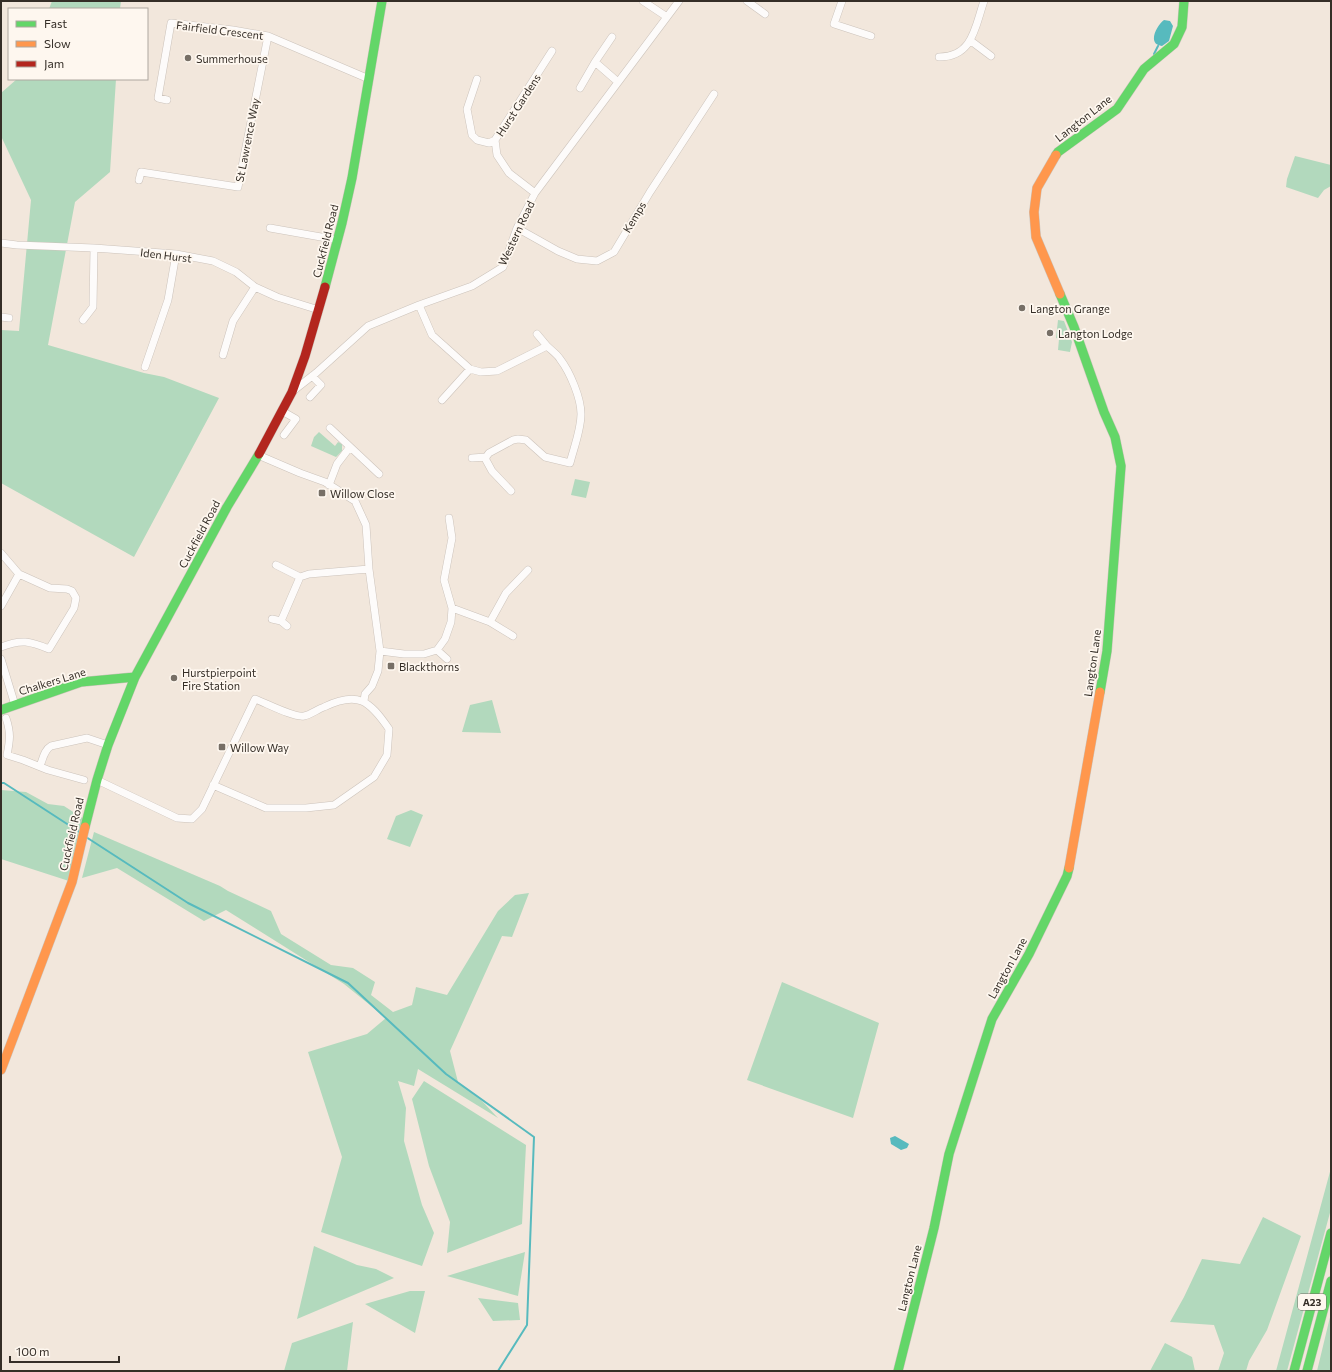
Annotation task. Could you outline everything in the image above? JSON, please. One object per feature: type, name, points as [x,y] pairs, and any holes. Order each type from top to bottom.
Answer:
[{"type":"main road","name":"Cuckfield Road","points":[[1,1070],[72,882],[97,780],[108,744],[135,677],[227,507],[282,411],[292,392],[305,356],[338,240],[352,178],[382,1]]},
{"type":"main road","name":"Langton Lane","points":[[898,1371],[936,1220],[949,1154],[992,1019],[1029,954],[1067,876],[1107,651],[1120,466],[1115,437],[1074,327],[1036,237],[1034,212],[1037,188],[1058,152],[1117,109],[1144,69],[1174,44],[1182,27],[1184,1]]},
{"type":"main road","name":"Chalkers Lane","points":[[3,714],[15,705],[81,682],[135,677]]},
{"type":"main road","name":"A23","points":[[1294,1371],[1331,1233]]},
{"type":"main road","name":"A23","points":[[1307,1371],[1331,1281]]},
{"type":"street","points":[[643,1],[667,17]]},
{"type":"street","name":"Western Road","points":[[292,392],[368,326],[419,305],[472,286],[503,267],[517,228],[535,192],[679,1]]},
{"type":"street","points":[[747,1],[764,14]]},
{"type":"street","points":[[842,1],[834,24],[871,36]]},
{"type":"street","points":[[939,57],[949,57],[959,53],[971,41],[984,1]]},
{"type":"street","name":"Fairfield Crescent","points":[[167,100],[158,98],[171,23],[241,31],[268,36],[369,79]]},
{"type":"street","name":"St Lawrence Way","points":[[140,180],[141,172],[238,187],[268,36]]},
{"type":"street","points":[[580,88],[612,37]]},
{"type":"street","points":[[971,41],[991,56]]},
{"type":"street","name":"Hurst Gardens","points":[[535,192],[509,173],[497,155],[495,140],[552,51]]},
{"type":"street","points":[[595,62],[618,82]]},
{"type":"street","points":[[477,79],[466,110],[472,135],[477,140],[489,143],[495,140]]},
{"type":"street","name":"Kemps","points":[[517,228],[558,251],[577,259],[596,261],[614,252],[650,192],[714,94]]},
{"type":"street","points":[[270,228],[338,240]]},
{"type":"street","name":"Iden Hurst","points":[[1,243],[176,254],[213,261],[236,272],[255,287],[277,297],[319,310]]},
{"type":"street","points":[[83,320],[93,307],[94,248]]},
{"type":"street","points":[[145,367],[168,300],[176,254]]},
{"type":"street","points":[[223,355],[233,321],[255,287]]},
{"type":"street","points":[[419,305],[432,335],[470,369],[481,372],[497,371],[547,346]]},
{"type":"street","points":[[1,316],[9,318]]},
{"type":"street","points":[[537,334],[559,358],[567,370],[580,407],[580,422],[568,470]]},
{"type":"street","points":[[442,400],[470,369]]},
{"type":"street","points":[[310,396],[321,385],[312,376]]},
{"type":"street","points":[[282,411],[296,419],[284,435]]},
{"type":"street","points":[[330,428],[379,474]]},
{"type":"street","points":[[472,458],[486,457],[489,453],[513,440],[518,439],[526,440],[545,457],[570,463]]},
{"type":"street","points":[[329,485],[338,464],[350,447]]},
{"type":"street","points":[[258,455],[329,485],[355,501],[366,525],[369,569],[380,651],[378,671],[372,686],[365,694],[364,701]]},
{"type":"street","points":[[486,457],[492,471],[511,487]]},
{"type":"street","points":[[380,651],[404,654],[424,654],[437,650],[446,639],[452,608],[444,580],[452,538],[449,518]]},
{"type":"street","points":[[1,553],[19,574],[50,588],[67,589],[72,591],[76,598],[74,608],[50,649],[32,642],[14,642],[1,646]]},
{"type":"street","points":[[276,565],[300,577],[309,574],[369,569]]},
{"type":"street","points":[[490,622],[506,593],[528,570]]},
{"type":"street","points":[[1,606],[19,574]]},
{"type":"street","points":[[272,619],[284,623],[300,577]]},
{"type":"street","points":[[452,608],[490,622],[513,636]]},
{"type":"street","points":[[437,650],[447,658]]},
{"type":"street","points":[[1,659],[15,705]]},
{"type":"street","points":[[97,780],[177,818],[192,819],[202,809],[213,785],[255,699],[292,714],[304,716],[336,701],[353,699],[364,701],[378,713],[389,729],[387,755],[374,776],[334,805],[306,808],[266,808],[213,785]]},
{"type":"street","points":[[3,714],[10,729],[10,736],[4,755],[84,780]]},
{"type":"street","points":[[40,766],[45,753],[51,746],[87,738],[108,744]]},
{"type":"green space","points":[[52,1],[121,1],[120,8],[49,8]]},
{"type":"green space","points":[[16,80],[116,80],[110,172],[75,202],[48,345],[144,373],[164,377],[219,398],[134,557],[1,483],[1,330],[19,331],[31,200],[1,136],[1,93]]},
{"type":"green space","points":[[1295,156],[1331,165],[1331,186],[1324,190],[1318,198],[1286,187],[1287,179]]},
{"type":"green space","points":[[1058,320],[1064,321],[1072,342],[1070,352],[1058,350],[1059,339],[1056,338]]},
{"type":"green space","points":[[319,432],[335,446],[338,442],[342,444],[342,451],[336,457],[311,446],[314,437]]},
{"type":"green space","points":[[575,479],[590,482],[586,498],[571,495]]},
{"type":"green space","points":[[492,700],[501,733],[462,732],[470,705]]},
{"type":"green space","points":[[1,790],[26,792],[48,804],[64,806],[87,821],[72,882],[1,859]]},
{"type":"green space","points":[[411,810],[423,815],[410,847],[387,839],[396,816]]},
{"type":"green space","points":[[94,832],[220,886],[271,911],[281,934],[331,965],[353,968],[375,982],[371,995],[393,1012],[412,1005],[416,987],[447,995],[498,911],[515,895],[529,893],[512,937],[502,936],[450,1051],[458,1082],[482,1101],[498,1118],[418,1069],[414,1086],[398,1081],[406,1108],[404,1141],[422,1205],[434,1233],[422,1266],[321,1232],[342,1157],[308,1052],[367,1034],[386,1018],[344,984],[226,910],[204,921],[117,868],[82,878]]},
{"type":"green space","points":[[782,982],[879,1023],[853,1118],[747,1080]]},
{"type":"green space","points":[[424,1081],[526,1145],[522,1224],[447,1253],[450,1222],[429,1166],[412,1099]]},
{"type":"green space","points":[[1331,1168],[1331,1209],[1287,1371],[1276,1371]]},
{"type":"green space","points":[[1263,1217],[1301,1236],[1267,1330],[1249,1361],[1246,1371],[1218,1371],[1224,1353],[1214,1325],[1170,1322],[1202,1259],[1240,1264]]},
{"type":"green space","points":[[314,1246],[357,1265],[376,1269],[394,1278],[297,1319]]},
{"type":"green space","points":[[525,1252],[518,1296],[447,1276]]},
{"type":"green space","points":[[410,1291],[425,1291],[415,1333],[365,1304]]},
{"type":"green space","points":[[478,1298],[518,1303],[520,1320],[493,1321]]},
{"type":"green space","points":[[1331,1313],[1331,1371],[1317,1371]]},
{"type":"green space","points":[[353,1322],[347,1371],[284,1371],[292,1343]]},
{"type":"green space","points":[[1165,1343],[1192,1357],[1195,1371],[1150,1371]]},
{"type":"water","points":[[1164,20],[1170,21],[1173,26],[1169,41],[1162,46],[1157,45],[1154,35],[1158,26]]},
{"type":"water","points":[[895,1136],[909,1144],[907,1148],[901,1150],[891,1144],[890,1138]]},
{"type":"waterway","points":[[1154,54],[1158,46]]},
{"type":"waterway","points":[[1,783],[4,783],[81,833]]},
{"type":"waterway","points":[[86,837],[188,903],[348,983],[446,1074],[534,1137],[527,1325],[498,1371]]},
{"type":"traffic: fast","points":[[325,287],[352,178],[382,1]]},
{"type":"traffic: fast","points":[[1056,155],[1117,109],[1144,69],[1174,44],[1182,27],[1184,1]]},
{"type":"traffic: fast","points":[[1060,294],[1074,327],[1104,412],[1115,437],[1121,466],[1107,651],[1100,692]]},
{"type":"traffic: fast","points":[[85,827],[108,745],[135,677],[227,507],[259,454]]},
{"type":"traffic: fast","points":[[1,710],[81,682],[135,677]]},
{"type":"traffic: fast","points":[[898,1371],[934,1228],[949,1154],[992,1019],[1029,954],[1067,876],[1069,868]]},
{"type":"traffic: fast","points":[[1294,1371],[1331,1233]]},
{"type":"traffic: fast","points":[[1307,1371],[1331,1281]]},
{"type":"traffic: slow","points":[[1056,155],[1037,188],[1034,212],[1036,237],[1060,294]]},
{"type":"traffic: slow","points":[[1069,868],[1100,692]]},
{"type":"traffic: slow","points":[[1,1070],[72,882],[85,827]]},
{"type":"traffic: jam","points":[[259,454],[292,392],[305,356],[325,287]]},
{"type":"place","name":"Summerhouse","points":[[188,58]]},
{"type":"place","name":"Langton Grange","points":[[1022,308]]},
{"type":"place","name":"Langton Lodge","points":[[1050,333]]},
{"type":"place","name":"Willow Close","points":[[322,493]]},
{"type":"place","name":"Blackthorns","points":[[391,666]]},
{"type":"place","name":"Hurstpierpoint Fire Station","points":[[174,678]]},
{"type":"place","name":"Willow Way","points":[[222,747]]}]
